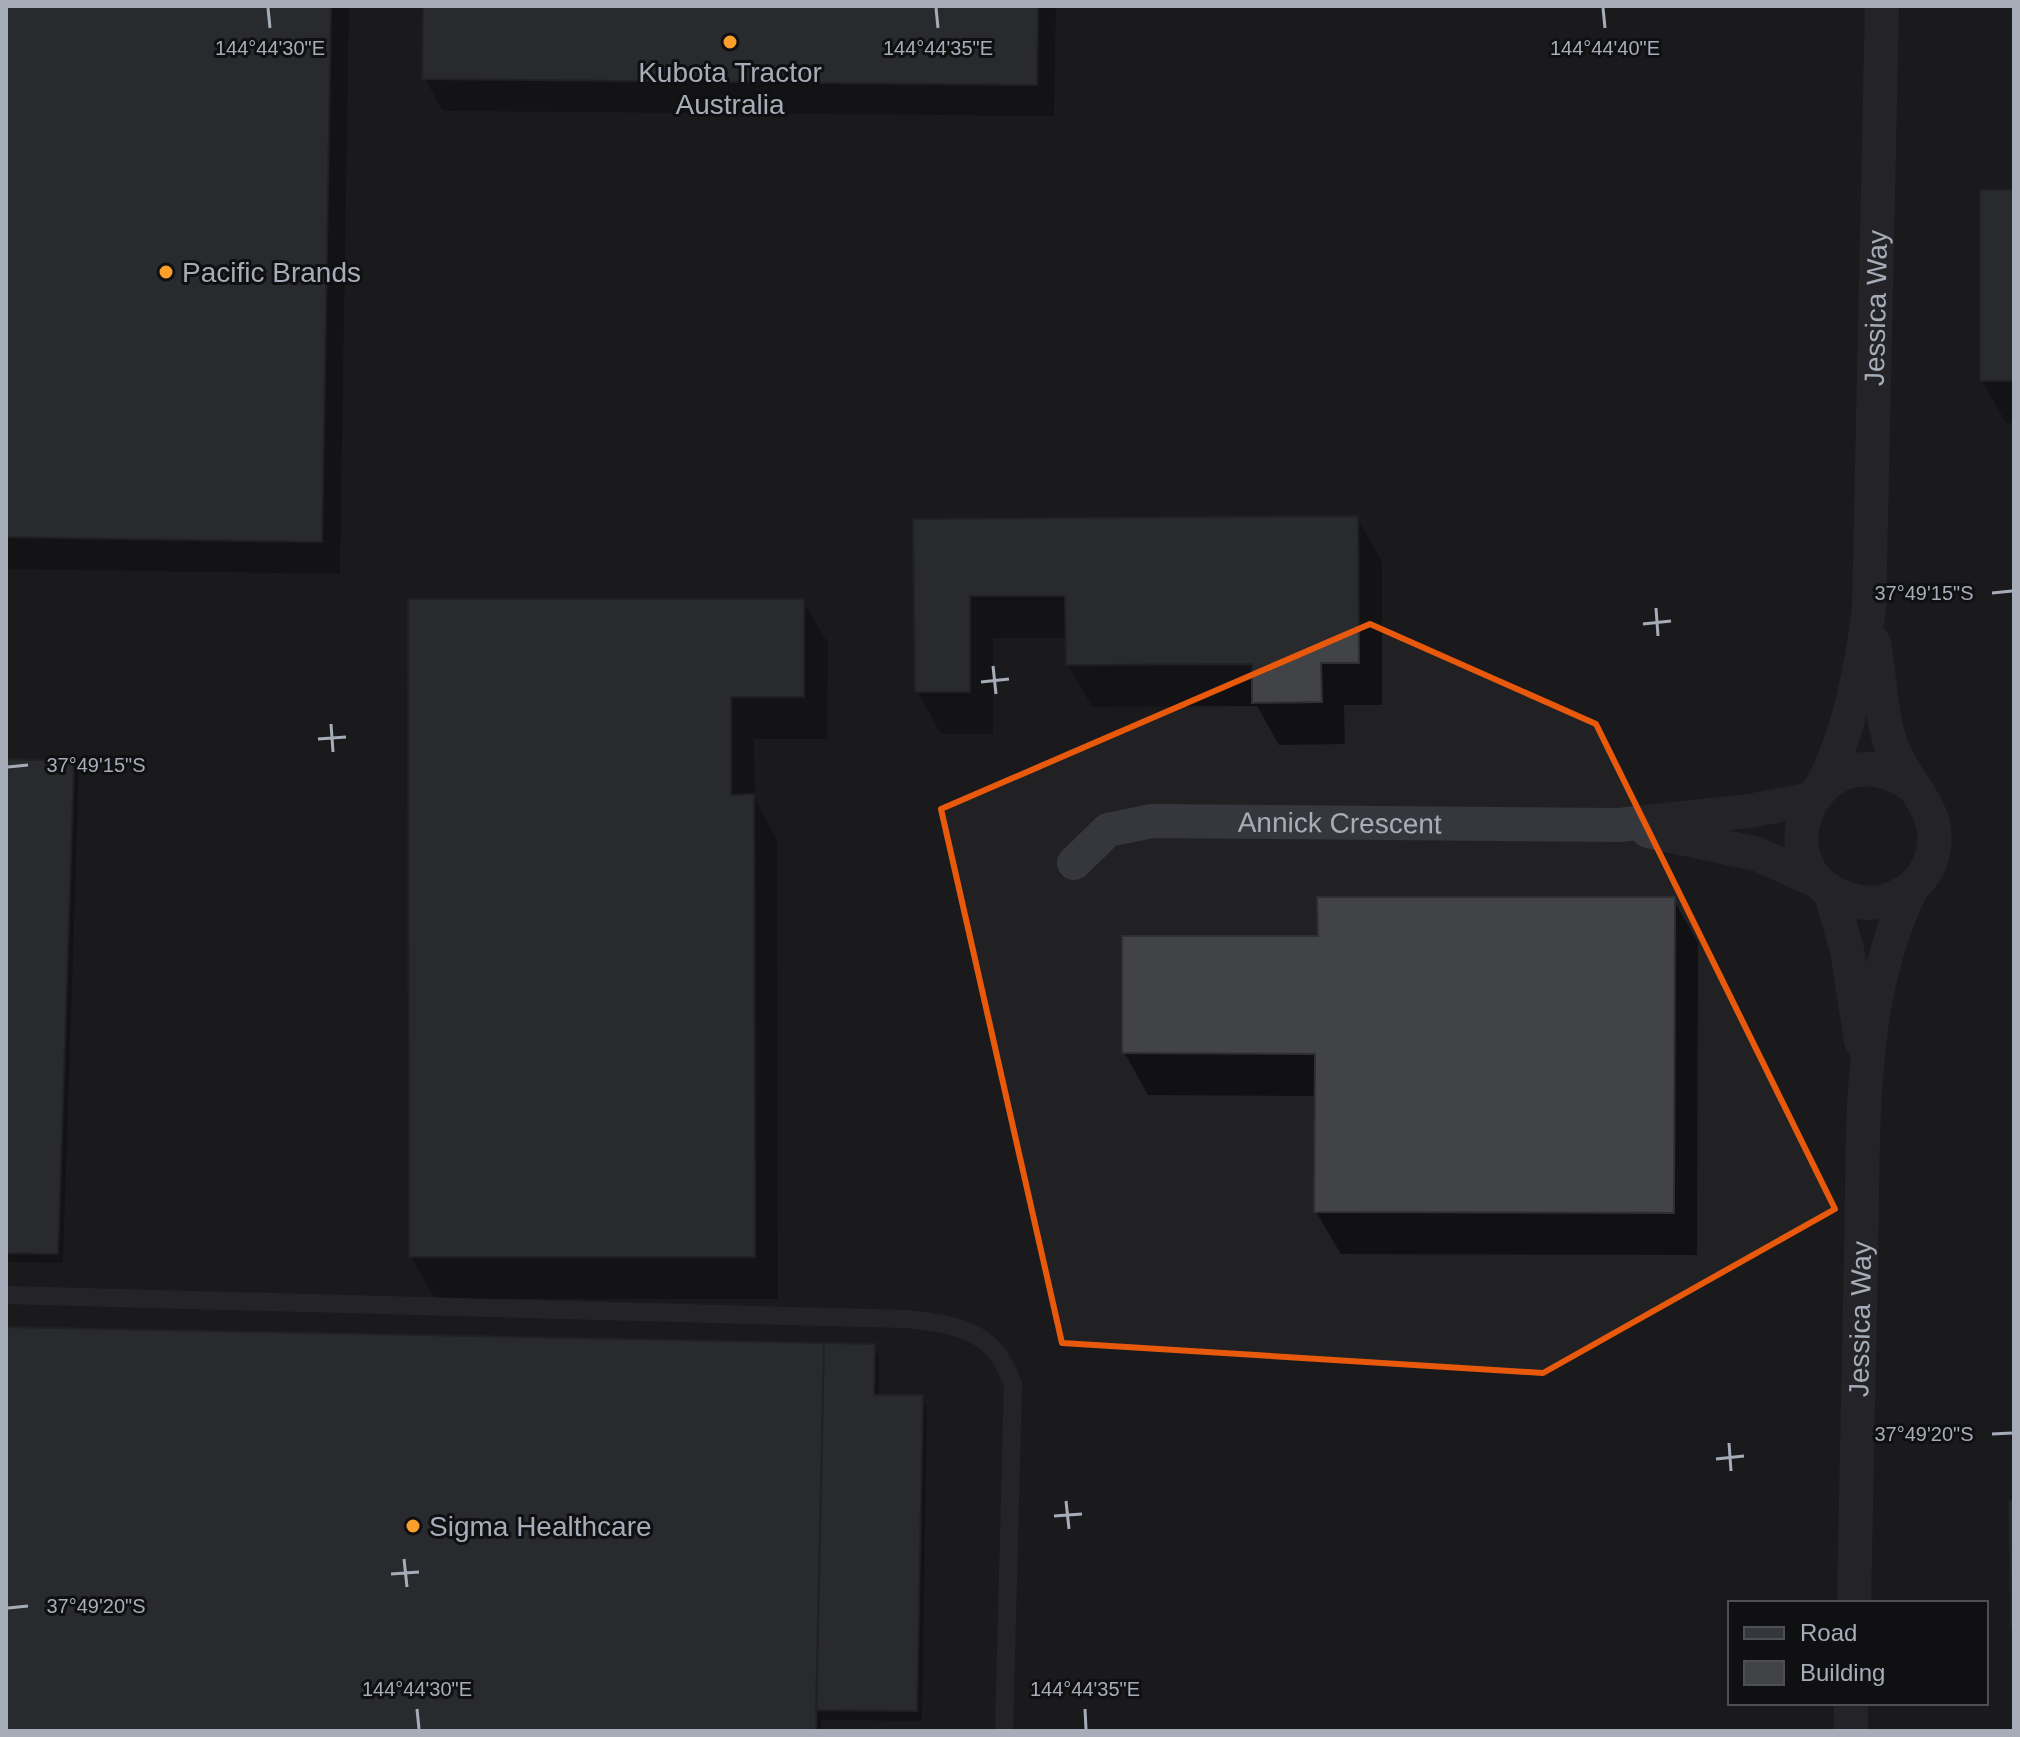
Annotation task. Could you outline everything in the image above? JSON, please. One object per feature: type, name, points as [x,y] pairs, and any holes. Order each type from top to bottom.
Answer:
[{"type":"street","name":"Jessica Way","points":[[1816,795],[1839,752],[1862,655],[1869,609],[1882,6]]},
{"type":"street","name":"Jessica Way","points":[[1869,609],[1884,722],[1901,770],[1913,786]]},
{"type":"street","points":[[1866,769],[1891,773],[1913,786],[1930,809],[1935,837],[1929,865],[1912,888],[1886,901],[1872,903],[1857,902],[1824,886],[1805,857],[1801,843],[1802,828],[1816,795],[1841,775],[1866,769]]},
{"type":"street","name":"Annick Crescent","points":[[1074,863],[1108,830],[1152,821],[1619,825],[1749,811],[1816,795]]},
{"type":"street","name":"Annick Crescent","points":[[1619,825],[1747,851],[1824,886]]},
{"type":"street","name":"Jessica Way","points":[[1824,886],[1847,950],[1865,1081]]},
{"type":"street","name":"Jessica Way","points":[[1854,1601],[1865,1081],[1886,948],[1912,888]]},
{"type":"street","points":[[1851,1705],[1851,1731]]},
{"type":"lane","points":[[6,1295],[876,1318],[952,1324],[979,1337],[998,1354],[1013,1384],[1004,1731]]},
{"type":"highlighted area","points":[[1370,624],[1596,724],[1835,1209],[1543,1373],[1062,1343],[941,809]]},
{"type":"shaded area","points":[[6,6],[2014,6],[2014,1731],[6,1731]]},
{"type":"building","name":"Pacific Brands","points":[[6,6],[331,6],[322,542],[6,537]]},
{"type":"building","name":"Kubota Tractor Australia","points":[[423,6],[1038,6],[1037,85],[422,79]]},
{"type":"building","points":[[1980,190],[2014,190],[2014,381],[1980,381]]},
{"type":"building","points":[[1358,516],[1359,663],[1321,663],[1322,702],[1252,703],[1252,664],[1066,665],[1065,596],[970,596],[970,692],[915,692],[913,519]]},
{"type":"building","points":[[408,599],[804,599],[804,697],[731,697],[731,795],[754,794],[755,1257],[409,1257]]},
{"type":"building","points":[[6,759],[74,761],[58,1254],[6,1253]]},
{"type":"building","points":[[1317,897],[1675,897],[1674,1213],[1314,1212],[1315,1054],[1122,1053],[1122,936],[1318,936]]},
{"type":"building","name":"Sigma Healthcare","points":[[6,1327],[824,1343],[816,1731],[6,1731]]},
{"type":"building","points":[[824,1343],[875,1344],[874,1395],[923,1395],[917,1711],[816,1710]]},
{"type":"building","points":[[2009,1501],[2014,1501],[2014,1629],[2011,1629]]},
{"type":"place","name":"Kubota Tractor Australia","points":[[730,42]]},
{"type":"place","name":"Pacific Brands","points":[[166,272]]},
{"type":"place","name":"Sigma Healthcare","points":[[413,1526]]}]
